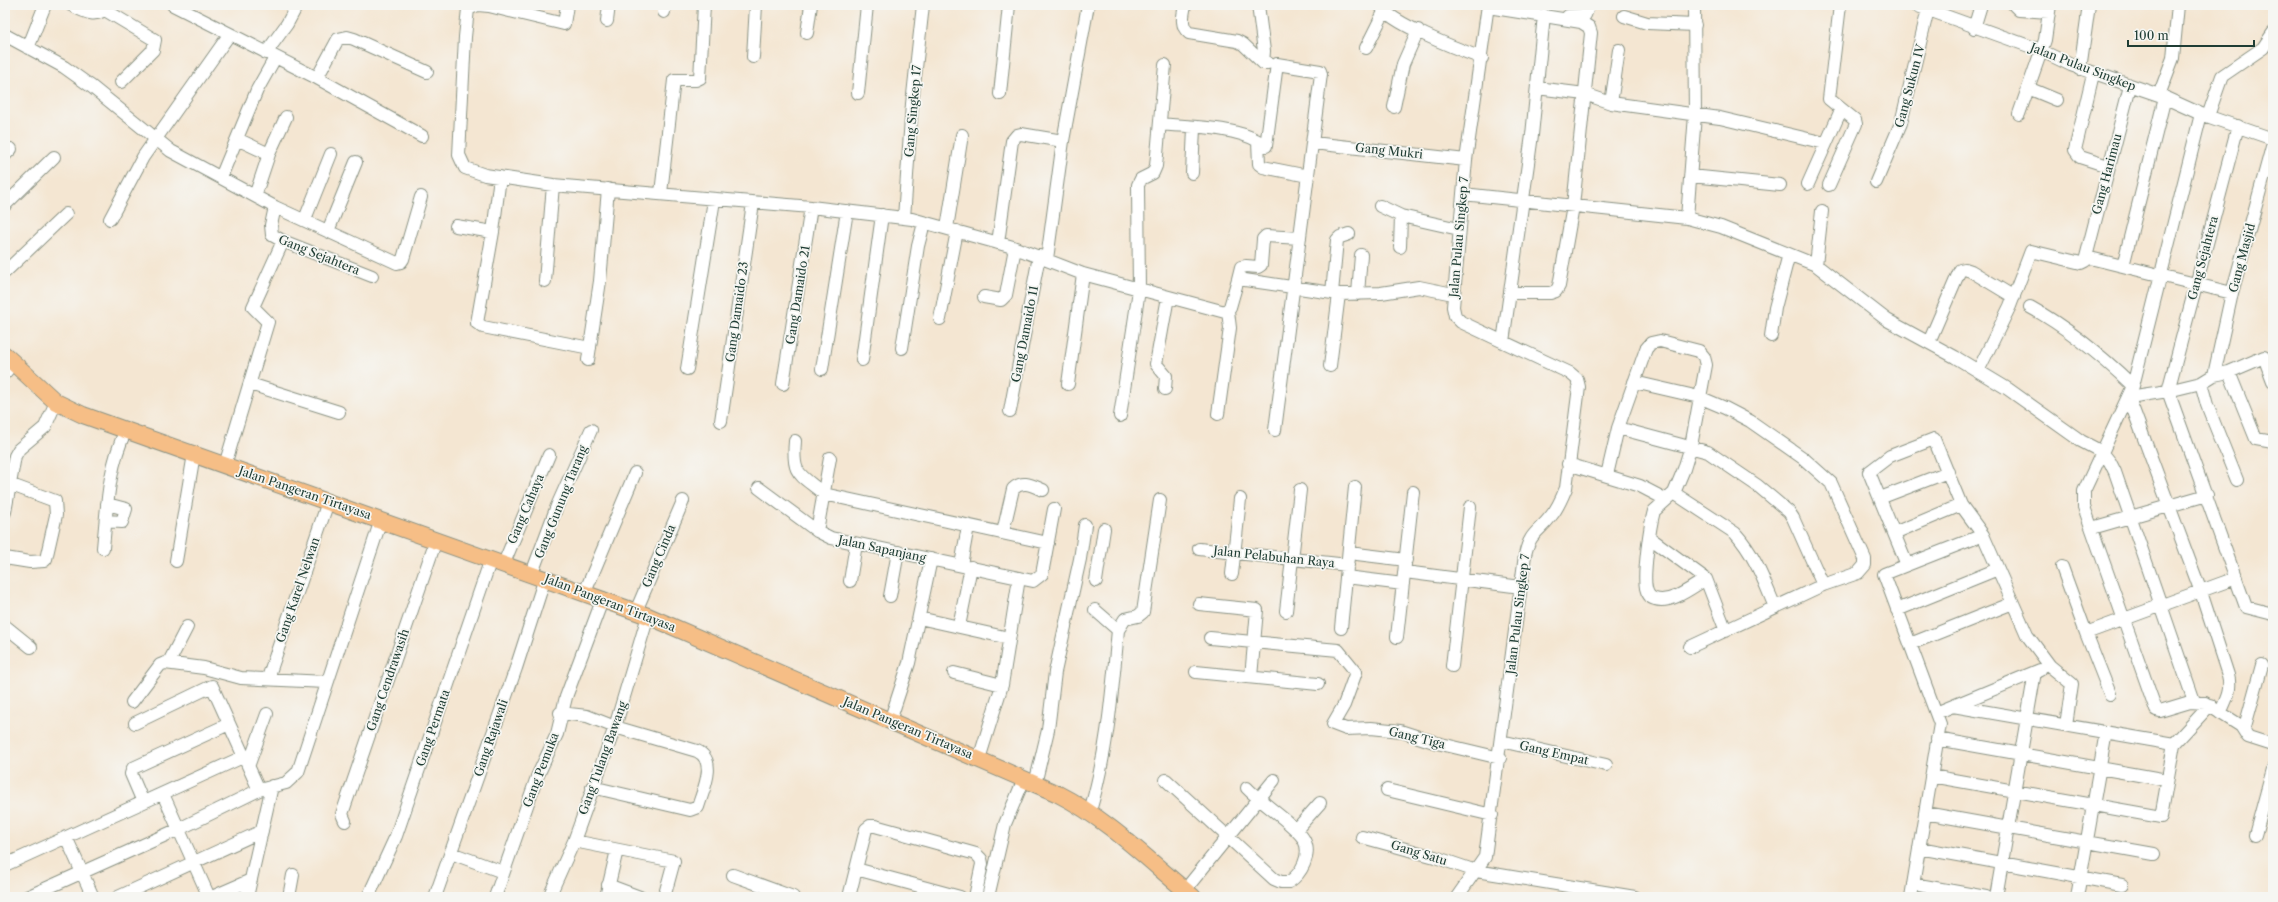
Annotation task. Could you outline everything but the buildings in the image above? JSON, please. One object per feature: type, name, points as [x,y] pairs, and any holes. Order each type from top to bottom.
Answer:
[{"type":"main road","name":"Jalan Pangeran Tirtayasa","points":[[8,364],[56,402],[83,415],[642,613],[1029,781],[1090,812],[1111,826],[1146,860],[1189,894]]},
{"type":"street","points":[[28,48],[46,5]]},
{"type":"street","points":[[71,5],[86,13],[92,14],[108,8],[155,40],[153,50],[121,82]]},
{"type":"street","points":[[172,5],[317,78],[422,136]]},
{"type":"street","points":[[567,5],[564,24],[527,10],[478,5],[468,9],[459,155],[465,168],[478,173],[553,185],[661,193],[714,200],[811,207],[904,218],[952,229],[1015,248],[1083,274],[1225,312],[1232,319]]},
{"type":"street","points":[[607,21],[609,5]]},
{"type":"street","points":[[661,193],[674,80],[696,80],[700,78],[704,5]]},
{"type":"street","points":[[753,57],[756,5]]},
{"type":"street","points":[[807,33],[810,5]]},
{"type":"street","points":[[858,93],[867,5]]},
{"type":"street","name":"Gang Singkep 17","points":[[904,218],[912,104],[923,5]]},
{"type":"street","points":[[1000,94],[1009,5]]},
{"type":"street","name":"Gang Damaido 11","points":[[1010,411],[1043,258],[1088,5]]},
{"type":"street","points":[[1184,5],[1183,24],[1185,30],[1189,33],[1237,41],[1244,44],[1263,63],[1318,70],[1321,74],[1295,287],[1275,430]]},
{"type":"street","points":[[1258,5],[1264,51],[1263,63]]},
{"type":"street","points":[[1549,16],[1585,15],[1590,5]]},
{"type":"street","points":[[1687,218],[1695,115],[1694,5]]},
{"type":"street","points":[[1829,185],[1856,126],[1855,120],[1830,101],[1829,98],[1840,5]]},
{"type":"street","name":"Jalan Pulau Singkep","points":[[1915,5],[1929,8],[1974,28],[2040,50],[2093,74],[2162,96],[2204,115],[2273,139]]},
{"type":"street","points":[[1974,28],[1981,5]]},
{"type":"street","points":[[2014,5],[2019,10],[2049,9],[2045,40],[2040,50],[2019,114]]},
{"type":"street","points":[[2080,69],[2089,5]]},
{"type":"street","points":[[2123,266],[2162,96],[2173,58],[2178,5]]},
{"type":"street","points":[[1488,6],[1530,9],[1549,16],[1581,22],[1590,30],[1573,206],[1556,291],[1550,294],[1511,293]]},
{"type":"street","name":"Jalan Pulau Singkep 7","points":[[1457,897],[1485,857],[1500,758],[1527,545],[1530,536],[1551,516],[1562,500],[1566,488],[1579,388],[1577,379],[1570,373],[1461,322],[1455,316],[1453,294],[1466,160],[1482,58],[1488,6]]},
{"type":"street","name":"Gang Sukun IV","points":[[1876,182],[1902,124],[1929,8]]},
{"type":"street","points":[[1366,48],[1382,9],[1418,30],[1482,58]]},
{"type":"street","points":[[220,177],[271,56],[294,11]]},
{"type":"street","points":[[1503,342],[1524,200],[1537,88],[1549,16]]},
{"type":"street","points":[[1624,16],[1647,22],[1695,25]]},
{"type":"street","points":[[1394,107],[1403,64],[1418,30]]},
{"type":"street","points":[[2273,33],[2263,48],[2222,76],[2204,115],[2160,276],[2130,394],[2084,492],[2084,506],[2126,620],[2156,710],[2160,711],[2194,701],[2210,705],[2244,730],[2248,737],[2273,745]]},
{"type":"street","points":[[5,35],[64,67],[92,87],[171,151],[275,207],[305,219],[391,260],[401,262],[421,197]]},
{"type":"street","points":[[110,218],[144,157],[229,35]]},
{"type":"street","points":[[317,78],[338,39],[342,37],[354,39],[427,72]]},
{"type":"street","points":[[1611,103],[1619,50]]},
{"type":"street","points":[[1266,146],[1278,64]]},
{"type":"street","points":[[1120,416],[1139,290],[1138,185],[1141,179],[1155,170],[1165,65]]},
{"type":"street","points":[[2093,74],[2076,145],[2076,154],[2108,166]]},
{"type":"street","name":"Gang Harimau","points":[[2085,260],[2108,166],[2130,86]]},
{"type":"street","points":[[1537,88],[1585,94],[1611,103],[1720,118],[1825,143]]},
{"type":"street","points":[[2028,88],[2057,100]]},
{"type":"street","points":[[1808,184],[1841,110]]},
{"type":"street","points":[[255,196],[269,154],[286,117]]},
{"type":"street","points":[[1160,124],[1227,131],[1251,137],[1258,141],[1259,164],[1263,167],[1308,176]]},
{"type":"street","name":"Gang Sejahtera","points":[[2168,391],[2238,126]]},
{"type":"street","points":[[1192,174],[1194,128]]},
{"type":"street","points":[[998,243],[1012,141],[1015,137],[1021,134],[1064,141]]},
{"type":"street","points":[[940,319],[952,229],[962,135]]},
{"type":"street","points":[[237,139],[269,154]]},
{"type":"street","name":"Gang Mukri","points":[[1313,143],[1466,160]]},
{"type":"street","name":"Gang Masjid","points":[[2214,375],[2232,293],[2268,184],[2273,143]]},
{"type":"street","points":[[305,219],[331,154]]},
{"type":"street","points":[[5,205],[54,157]]},
{"type":"street","points":[[328,231],[356,162]]},
{"type":"street","points":[[1691,176],[1780,185]]},
{"type":"street","points":[[500,177],[493,232],[477,323],[483,327],[589,354],[600,280],[608,189]]},
{"type":"street","points":[[545,281],[553,185]]},
{"type":"street","points":[[1463,194],[1687,218],[1707,222],[1789,254],[1816,265],[1887,320],[1929,342],[1978,371],[2081,441],[2102,452],[2110,462],[2114,472],[2194,701]]},
{"type":"street","points":[[687,369],[714,200]]},
{"type":"street","name":"Gang Damaido 23","points":[[721,421],[753,203]]},
{"type":"street","points":[[1380,206],[1402,216],[1459,229]]},
{"type":"street","name":"Gang Sejahtera","points":[[275,207],[270,231],[272,235],[283,241],[372,276]]},
{"type":"street","name":"Gang Damaido 21","points":[[783,384],[811,207]]},
{"type":"street","points":[[822,369],[848,211]]},
{"type":"street","points":[[1816,265],[1822,211]]},
{"type":"street","points":[[5,272],[66,214]]},
{"type":"street","points":[[862,360],[882,215]]},
{"type":"street","points":[[1400,247],[1402,216]]},
{"type":"street","points":[[902,348],[918,246],[924,223]]},
{"type":"street","points":[[456,226],[493,232]]},
{"type":"street","points":[[1330,366],[1337,240],[1340,237],[1350,234]]},
{"type":"street","points":[[1218,414],[1238,279],[1243,266],[1255,267],[1261,265],[1263,240],[1266,236],[1300,238]]},
{"type":"street","points":[[225,465],[268,322],[253,307],[283,241]]},
{"type":"street","points":[[984,297],[1000,300],[1006,295],[1015,248]]},
{"type":"street","points":[[1978,371],[2014,297],[2031,251],[2123,266],[2232,293]]},
{"type":"street","points":[[1771,336],[1775,308],[1789,254]]},
{"type":"street","points":[[1358,294],[1361,255]]},
{"type":"street","points":[[1929,342],[1960,270],[1965,269],[1971,271],[2014,297]]},
{"type":"street","points":[[1068,384],[1083,274]]},
{"type":"street","points":[[1238,279],[1335,294],[1358,294],[1419,287],[1453,294]]},
{"type":"street","points":[[1165,389],[1166,376],[1156,364],[1168,297]]},
{"type":"street","points":[[2030,307],[2060,325],[2113,367],[2130,394],[2201,592],[2230,682],[2228,698],[2220,713]]},
{"type":"street","points":[[1607,475],[1618,428],[1646,349],[1652,344],[1660,341],[1699,351],[1704,357],[1706,365],[1691,446],[1670,496],[1654,511],[1645,576],[1646,588],[1649,596],[1655,599],[1677,595],[1706,579]]},
{"type":"street","points":[[2130,394],[2168,391],[2201,383],[2214,375],[2229,372],[2264,357],[2270,365],[2273,381]]},
{"type":"street","points":[[2229,372],[2256,439],[2273,442]]},
{"type":"street","points":[[1634,382],[1699,397],[1750,421],[1803,458],[1830,483],[1862,549],[1865,565],[1858,573],[1823,585],[1726,631],[1690,646]]},
{"type":"street","points":[[2201,383],[2207,406],[2237,480]]},
{"type":"street","points":[[250,384],[339,412]]},
{"type":"street","points":[[2168,391],[2248,609],[2273,614]]},
{"type":"street","points":[[5,512],[9,484],[17,453],[45,428],[56,402]]},
{"type":"street","points":[[1618,428],[1691,446],[1708,452],[1738,472],[1789,512],[1823,585]]},
{"type":"street","points":[[103,548],[112,468],[117,449],[126,430]]},
{"type":"street","name":"Gang Gunung Tarang","points":[[538,576],[557,506],[591,430]]},
{"type":"street","points":[[1907,565],[1870,472],[1890,456],[1934,439],[1961,506],[1983,535],[2027,635],[2050,666],[2072,684],[2066,725]]},
{"type":"street","points":[[795,441],[794,464],[796,470],[824,494],[1048,543]]},
{"type":"street","points":[[176,561],[194,454]]},
{"type":"street","name":"Gang Cahaya","points":[[497,561],[549,455]]},
{"type":"street","points":[[817,532],[830,458]]},
{"type":"street","points":[[1568,464],[1670,496],[1735,533],[1754,558],[1775,607]]},
{"type":"street","points":[[1880,498],[1948,472]]},
{"type":"street","points":[[585,592],[635,473]]},
{"type":"street","points":[[1002,532],[1013,490],[1018,485],[1025,483],[1043,490]]},
{"type":"street","points":[[5,558],[30,562],[44,561],[46,559],[56,515],[55,501],[9,484]]},
{"type":"street","points":[[1341,628],[1355,487]]},
{"type":"street","name":"Jalan Sapanjang","points":[[759,488],[817,532],[856,544],[1033,581],[1042,574],[1054,509]]},
{"type":"street","points":[[1286,611],[1290,558],[1300,490]]},
{"type":"street","points":[[1397,637],[1413,492]]},
{"type":"street","points":[[2092,528],[2207,495]]},
{"type":"street","points":[[1232,574],[1240,499]]},
{"type":"street","points":[[1090,812],[1101,772],[1108,738],[1118,630],[1124,619],[1138,616],[1142,612],[1160,500]]},
{"type":"street","name":"Gang Cinda","points":[[642,613],[683,501]]},
{"type":"street","name":"Gang Karel Nelwan","points":[[268,678],[328,502]]},
{"type":"street","points":[[106,521],[122,522],[126,510],[107,504]]},
{"type":"street","points":[[1894,533],[1961,506]]},
{"type":"street","points":[[1452,666],[1470,507]]},
{"type":"street","points":[[27,897],[179,829],[259,790],[286,783],[298,772],[326,682],[381,520]]},
{"type":"street","points":[[988,897],[1005,824],[1029,781],[1048,730],[1055,672],[1080,559],[1085,525]]},
{"type":"street","points":[[959,626],[966,566],[968,526]]},
{"type":"street","points":[[1096,581],[1104,529]]},
{"type":"street","points":[[1911,897],[1940,724],[1884,574],[1983,535]]},
{"type":"street","points":[[1650,538],[1706,579],[1726,631]]},
{"type":"street","name":"Gang Cendrawasih","points":[[345,820],[342,814],[436,540]]},
{"type":"street","points":[[850,581],[856,544]]},
{"type":"street","name":"Jalan Pelabuhan Raya","points":[[1199,549],[1348,565],[1406,560]]},
{"type":"street","points":[[890,596],[898,552]]},
{"type":"street","points":[[890,721],[909,663],[931,559]]},
{"type":"street","points":[[1080,559],[1099,562]]},
{"type":"street","name":"Gang Permata","points":[[369,895],[396,836],[497,561]]},
{"type":"street","name":"Jalan Pelabuhan Raya","points":[[1348,565],[1403,584]]},
{"type":"street","points":[[2062,567],[2110,694]]},
{"type":"street","points":[[1897,610],[1998,569]]},
{"type":"street","points":[[1405,572],[1462,578],[1521,587]]},
{"type":"street","name":"Gang Rajawali","points":[[435,897],[516,668],[538,576]]},
{"type":"street","points":[[975,757],[998,685],[1015,577]]},
{"type":"street","points":[[2086,633],[2126,620],[2236,578]]},
{"type":"street","name":"Gang Pemuka","points":[[495,897],[537,777],[557,734],[560,713],[603,598]]},
{"type":"street","points":[[1910,644],[2013,603]]},
{"type":"street","points":[[1199,604],[1257,610],[1251,677]]},
{"type":"street","points":[[1095,610],[1118,630]]},
{"type":"street","name":"Gang Tulang Bawang","points":[[550,897],[574,841],[592,787],[615,727],[642,613]]},
{"type":"street","points":[[919,618],[1006,637]]},
{"type":"street","points":[[5,626],[31,647]]},
{"type":"street","points":[[168,662],[187,627]]},
{"type":"street","points":[[1210,638],[1254,642]]},
{"type":"street","name":"Gang Tiga","points":[[1254,642],[1338,650],[1356,672],[1344,705],[1333,724],[1346,729],[1370,728],[1400,731],[1437,743],[1500,758]]},
{"type":"street","points":[[132,702],[160,665],[168,662],[204,668],[241,678],[268,678],[326,682]]},
{"type":"street","points":[[2244,730],[2262,665]]},
{"type":"street","points":[[1936,712],[2050,666]]},
{"type":"street","points":[[1196,672],[1318,684]]},
{"type":"street","points":[[1996,897],[2034,672]]},
{"type":"street","points":[[954,673],[998,685]]},
{"type":"street","points":[[135,723],[212,686],[247,760],[259,790]]},
{"type":"street","points":[[1931,776],[2161,817],[2174,744],[2210,705]]},
{"type":"street","points":[[1953,706],[2174,744]]},
{"type":"street","points":[[560,713],[587,716],[615,727],[702,753],[708,762],[698,807],[690,810],[680,809],[592,787]]},
{"type":"street","points":[[5,864],[143,802],[247,760],[267,714]]},
{"type":"street","points":[[143,802],[132,774],[133,768],[229,724]]},
{"type":"street","points":[[2076,897],[2106,732]]},
{"type":"street","points":[[1937,739],[2167,780]]},
{"type":"street","name":"Gang Empat","points":[[1502,742],[1606,765]]},
{"type":"street","points":[[2255,835],[2273,768]]},
{"type":"street","points":[[1166,780],[1274,879],[1280,882],[1288,882],[1304,866],[1306,853],[1305,840],[1296,830],[1259,801],[1247,788]]},
{"type":"street","points":[[1189,894],[1227,837],[1259,801],[1274,780]]},
{"type":"street","points":[[247,897],[272,786]]},
{"type":"street","points":[[1387,790],[1492,815]]},
{"type":"street","points":[[163,794],[208,897]]},
{"type":"street","points":[[1296,830],[1320,803]]},
{"type":"street","points":[[1925,813],[2154,854]]},
{"type":"street","points":[[849,897],[866,829],[870,826],[875,826],[976,854],[982,859],[982,864],[975,897]]},
{"type":"street","points":[[118,897],[262,831]]},
{"type":"street","points":[[66,837],[93,897]]},
{"type":"street","name":"Gang Satu","points":[[1362,837],[1435,857],[1476,871],[1621,896],[1635,897]]},
{"type":"street","points":[[574,841],[674,861],[665,894],[661,897]]},
{"type":"street","points":[[1919,848],[2122,885]]},
{"type":"street","points":[[606,897],[617,850]]},
{"type":"street","points":[[451,853],[503,872]]},
{"type":"street","points":[[856,869],[921,892],[960,897]]},
{"type":"street","points":[[289,897],[293,875]]},
{"type":"street","points":[[733,875],[793,897]]},
{"type":"street","points":[[212,897],[251,880]]},
{"type":"street","points":[[1913,884],[1986,897]]},
{"type":"street","points":[[608,885],[640,897]]}]
